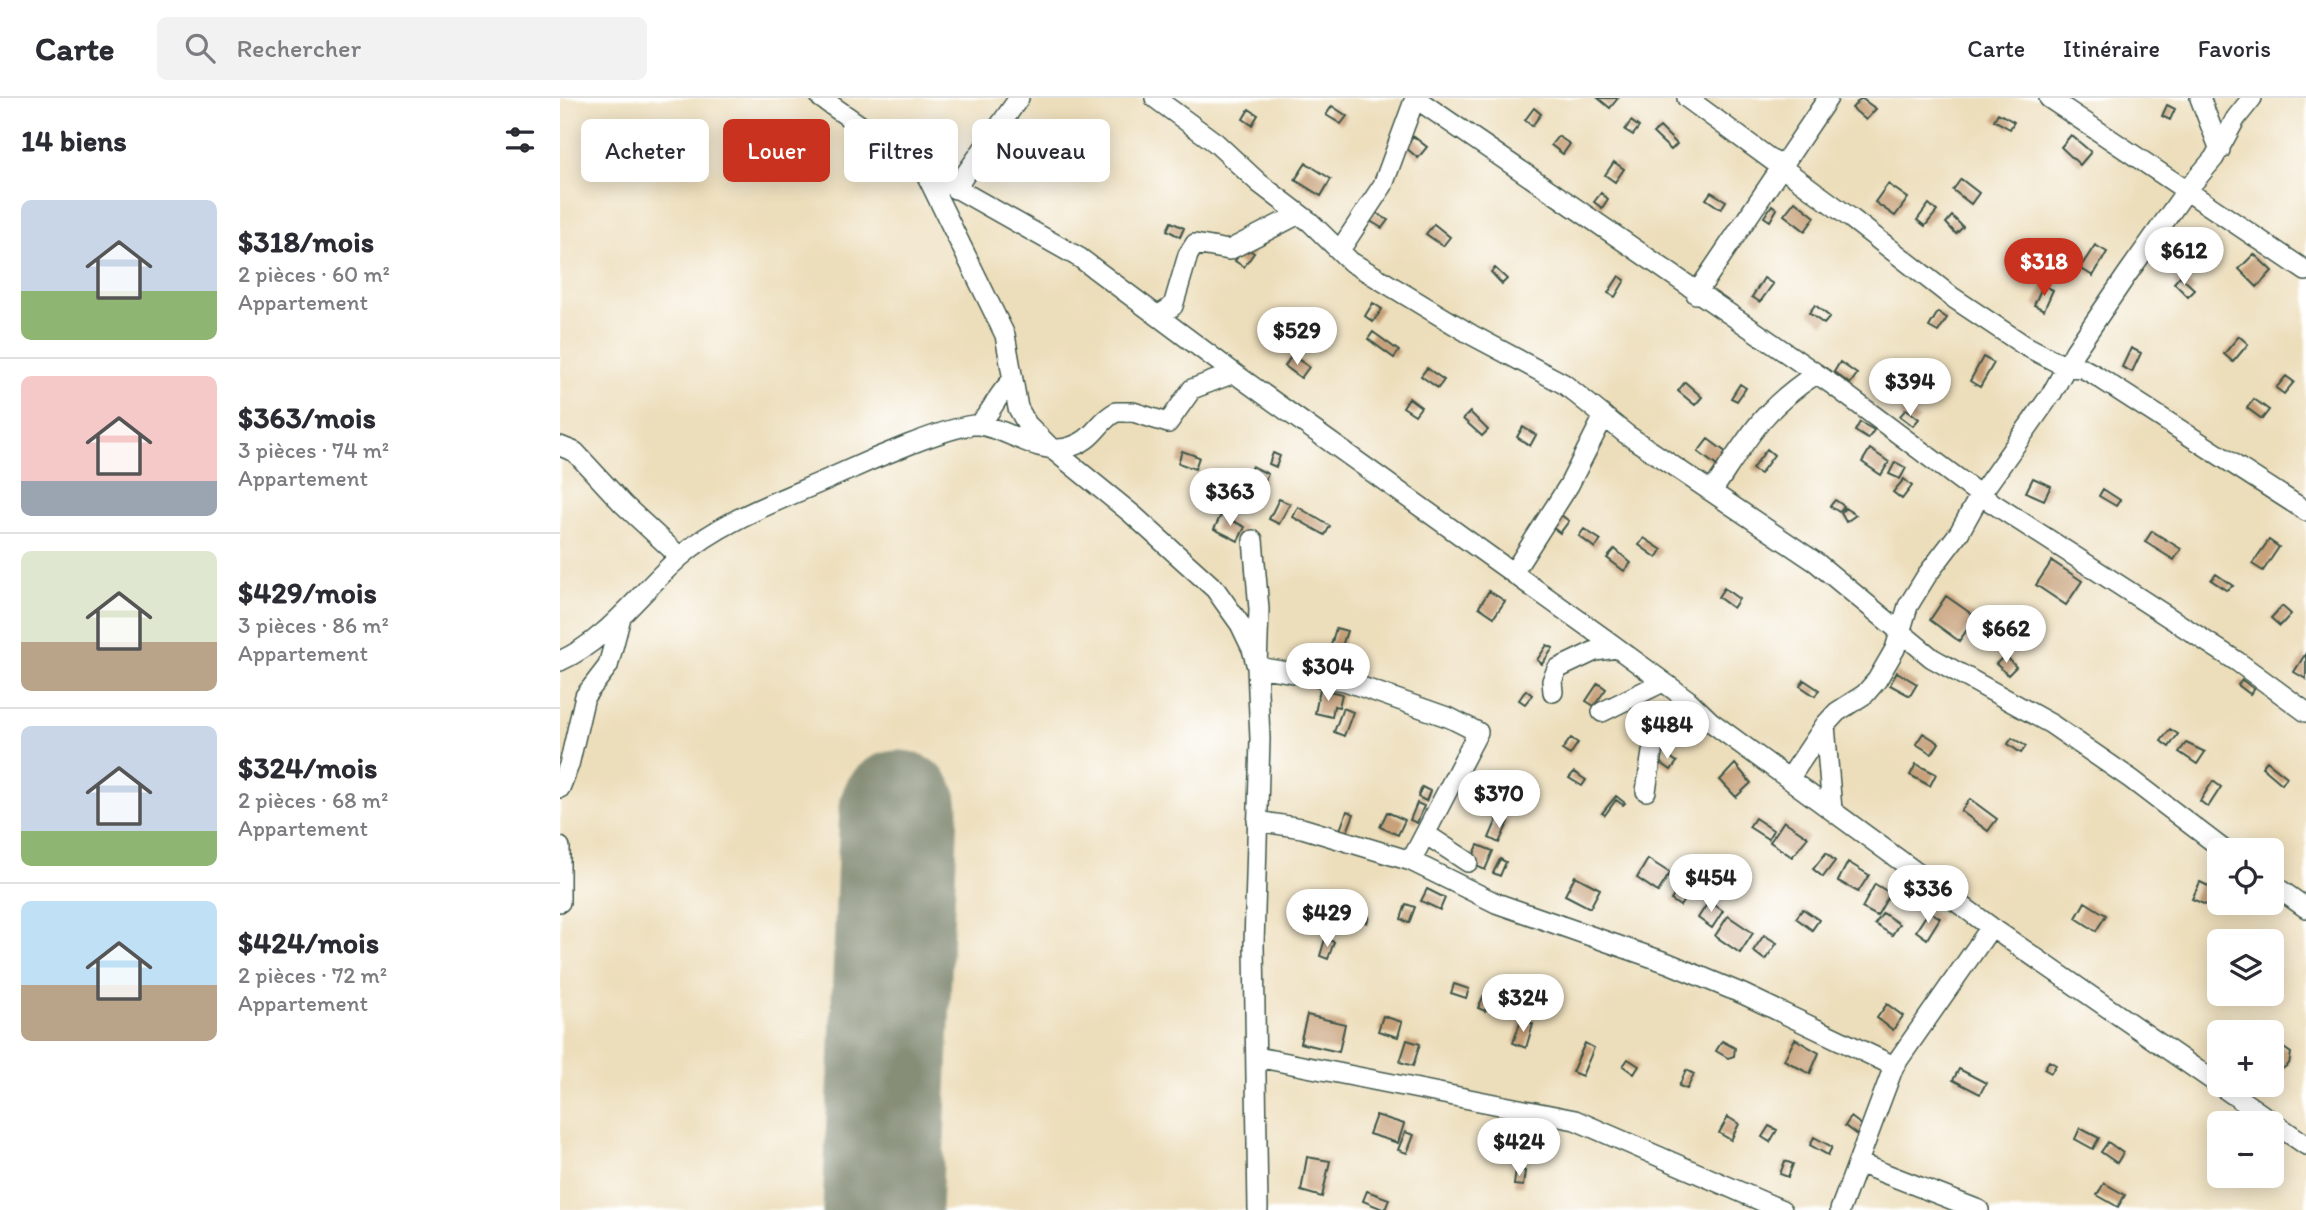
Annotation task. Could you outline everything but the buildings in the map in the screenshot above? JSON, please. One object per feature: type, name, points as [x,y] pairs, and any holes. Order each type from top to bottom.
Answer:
[{"type":"street","points":[[821,98],[851,119]]},
{"type":"street","points":[[956,189],[1019,98]]},
{"type":"street","points":[[1155,98],[1216,143],[1350,262],[1472,335],[1546,372],[1604,416],[1817,563],[1932,658],[2051,724],[2131,779],[2208,838]]},
{"type":"street","points":[[1339,250],[1383,185],[1415,98],[1696,294],[1816,374],[1980,495],[2228,655],[2306,712]]},
{"type":"street","points":[[1687,98],[1979,316],[2066,367],[2082,368],[2095,375],[2178,432],[2255,476],[2306,511]]},
{"type":"street","points":[[1696,294],[1828,98]]},
{"type":"street","points":[[2049,98],[2306,271]]},
{"type":"street","points":[[2200,98],[2220,150]]},
{"type":"street","points":[[1789,779],[1825,725],[1837,712],[1866,694],[1877,680],[1895,649],[1908,606],[1959,533],[1980,495],[2052,393],[2066,367],[2186,191],[2220,150],[2236,118],[2252,98]]},
{"type":"street","points":[[930,182],[1005,335],[1017,408],[1027,424],[1052,449],[1132,513],[1215,589],[1240,624],[1257,667]]},
{"type":"street","points":[[944,182],[1080,258],[1158,317],[1223,373],[1617,648],[1688,700],[1712,722],[1991,928],[2306,1145]]},
{"type":"street","points":[[1158,317],[1174,306],[1188,255],[1195,244],[1229,250],[1299,214]]},
{"type":"street","points":[[978,425],[1052,449],[1082,442],[1116,412],[1133,412],[1172,422],[1192,388],[1223,373]]},
{"type":"street","points":[[1713,490],[1762,416],[1784,395],[1816,374]]},
{"type":"street","points":[[560,661],[591,642],[621,617],[680,557],[730,525],[835,476],[919,441],[978,425],[987,417],[1001,390],[1013,380]]},
{"type":"street","points":[[1513,573],[1569,485],[1604,416]]},
{"type":"street","points":[[560,446],[575,452],[622,504],[680,557]]},
{"type":"street","points":[[1253,540],[1259,609],[1257,667],[1260,739],[1254,946],[1258,1210]]},
{"type":"street","points":[[560,788],[569,765],[585,696],[608,666],[621,617]]},
{"type":"street","points":[[1553,692],[1552,681],[1557,669],[1595,651],[1617,648]]},
{"type":"street","points":[[1257,667],[1345,681],[1476,729],[1478,737],[1411,861]]},
{"type":"street","points":[[1602,712],[1663,682]]},
{"type":"street","points":[[1646,791],[1653,746],[1688,700]]},
{"type":"street","points":[[1825,725],[1832,810]]},
{"type":"street","points":[[1257,821],[1303,828],[1411,861],[1496,903],[1668,963],[1743,994],[1894,1066]]},
{"type":"street","points":[[1427,835],[1468,862]]},
{"type":"street","points":[[560,847],[560,902]]},
{"type":"street","points":[[2284,892],[2306,908]]},
{"type":"street","points":[[1840,1210],[1894,1066],[1991,928]]},
{"type":"street","points":[[1257,1057],[1575,1120],[1782,1210]]},
{"type":"street","points":[[1858,1163],[1979,1210]]},
{"type":"runway","points":[[882,1210],[899,810]]}]
